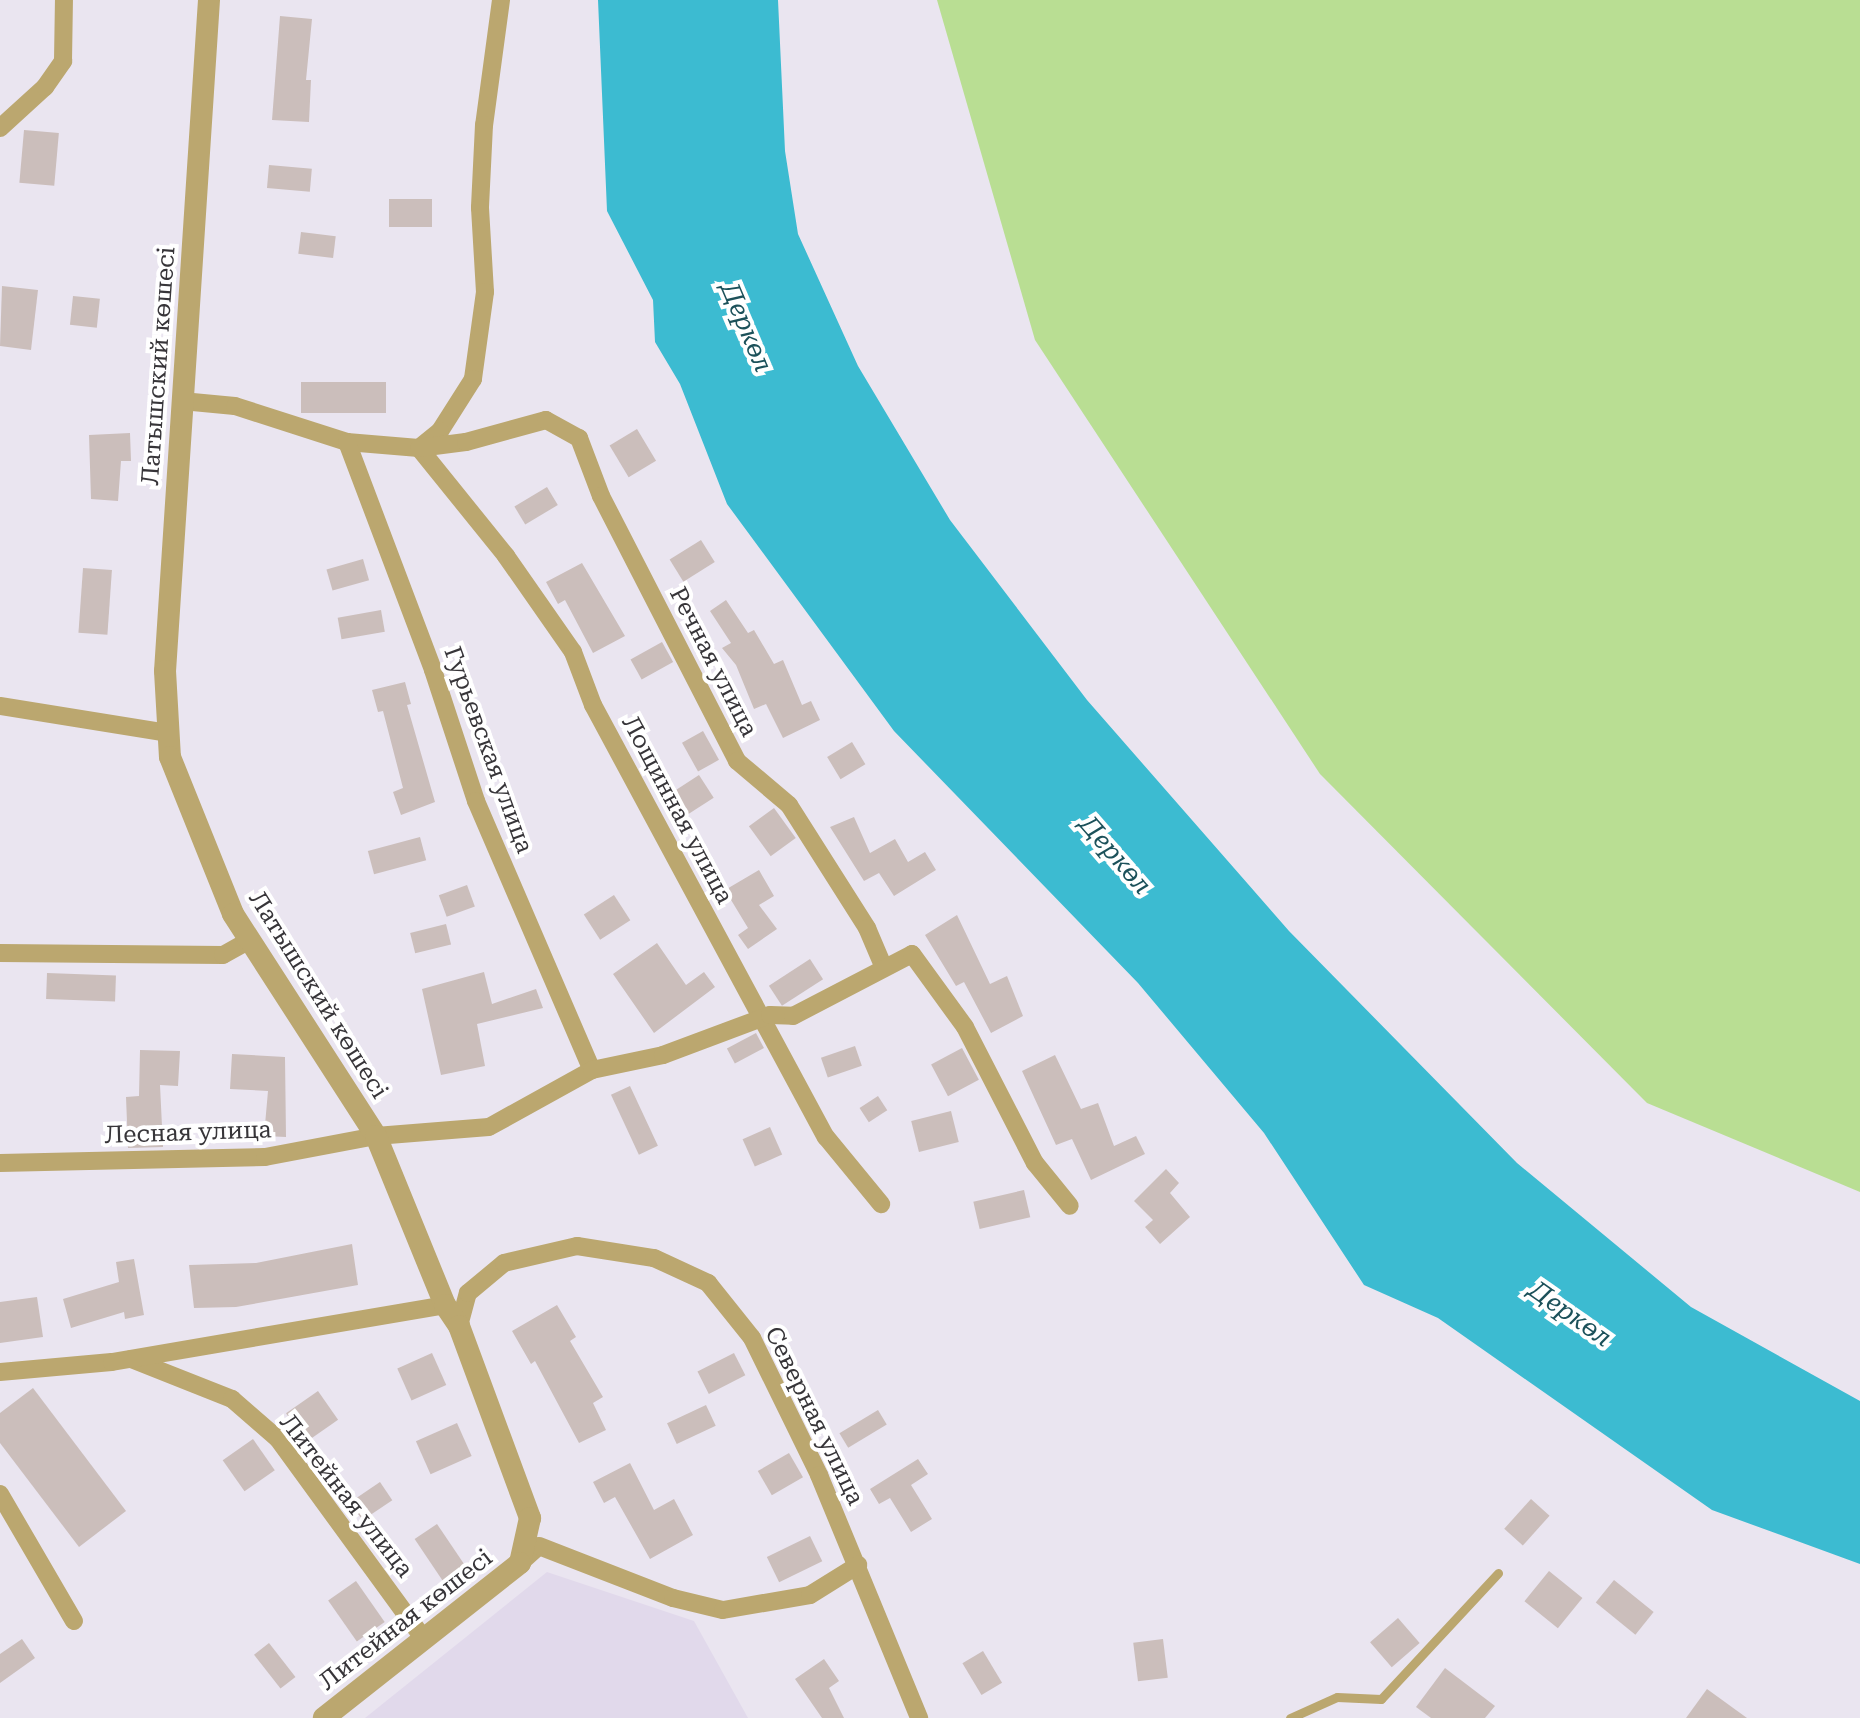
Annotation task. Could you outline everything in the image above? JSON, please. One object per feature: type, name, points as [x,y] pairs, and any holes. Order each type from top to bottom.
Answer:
[{"type":"street","points":[[0,128],[45,87],[63,61],[64,0]]},
{"type":"street","name":"Латышский көшесі","points":[[209,0],[165,671],[170,757],[233,914],[376,1136],[445,1305],[459,1326],[530,1518],[520,1563]]},
{"type":"street","points":[[182,401],[235,406],[347,442],[419,448],[440,431],[473,379],[485,292],[480,208],[484,125],[501,0]]},
{"type":"street","name":"Речная улица","points":[[419,448],[466,442],[546,420],[579,438],[601,496],[737,761],[789,805],[867,928],[884,968]]},
{"type":"street","name":"Гурьевская улица","points":[[347,442],[433,670],[476,801],[592,1070]]},
{"type":"street","name":"Лощинная улица","points":[[419,448],[498,545],[573,652],[607,732],[826,1137],[881,1204]]},
{"type":"street","points":[[0,706],[169,733]]},
{"type":"street","points":[[0,953],[223,955],[250,940]]},
{"type":"street","name":"Лесная улица","points":[[0,1163],[265,1157],[376,1136],[489,1127],[592,1070],[663,1055],[764,1018],[793,1016],[912,954],[965,1027],[1035,1163],[1070,1206]]},
{"type":"street","name":"Северная улица","points":[[459,1326],[468,1293],[504,1263],[577,1246],[654,1258],[708,1283],[752,1338],[858,1565],[919,1718]]},
{"type":"street","name":"Литейная улица","points":[[0,1372],[129,1359],[445,1305]]},
{"type":"street","name":"Литейная улица","points":[[129,1359],[232,1399],[278,1439],[424,1639]]},
{"type":"street","points":[[0,1494],[74,1621]]},
{"type":"street","points":[[520,1563],[539,1546],[673,1598],[723,1610],[810,1595],[858,1565]]},
{"type":"street","name":"Литейная көшесі","points":[[324,1718],[520,1563]]},
{"type":"lane","points":[[1290,1718],[1337,1697],[1381,1699],[1498,1573]]},
{"type":"shaded area","points":[[547,1572],[694,1621],[748,1718],[365,1718]]},
{"type":"green space","points":[[937,0],[1860,0],[1860,1192],[1647,1103],[1320,774],[1035,340]]},
{"type":"water","name":"Деркөл","points":[[598,0],[778,0],[785,151],[798,234],[858,366],[950,520],[1087,700],[1289,931],[1517,1163],[1691,1307],[1860,1401],[1860,1564],[1712,1510],[1438,1318],[1364,1285],[1264,1133],[1138,983],[894,731],[727,504],[680,384],[655,342],[653,300],[607,211]]},
{"type":"building","points":[[280,16],[312,19],[306,80],[311,80],[309,122],[272,120]]},
{"type":"building","points":[[24,130],[59,133],[54,186],[19,183]]},
{"type":"building","points":[[269,165],[312,169],[310,192],[267,188]]},
{"type":"building","points":[[389,199],[432,199],[432,227],[389,227]]},
{"type":"building","points":[[301,232],[336,236],[333,258],[298,254]]},
{"type":"building","points":[[2,286],[38,290],[31,350],[0,346]]},
{"type":"building","points":[[73,296],[100,299],[97,328],[70,325]]},
{"type":"building","points":[[301,382],[386,382],[386,413],[301,413]]},
{"type":"building","points":[[637,429],[656,461],[629,477],[610,445]]},
{"type":"building","points":[[130,433],[131,461],[121,461],[118,501],[91,499],[89,435]]},
{"type":"building","points":[[547,487],[558,505],[525,525],[514,507]]},
{"type":"building","points":[[701,540],[715,562],[683,582],[670,560]]},
{"type":"building","points":[[363,559],[369,580],[333,591],[326,569]]},
{"type":"building","points":[[582,563],[625,636],[593,653],[565,600],[558,604],[546,582]]},
{"type":"building","points":[[83,568],[112,570],[107,635],[78,633]]},
{"type":"building","points":[[726,600],[748,633],[754,630],[774,664],[783,660],[802,705],[811,701],[820,720],[783,738],[766,704],[754,709],[736,665],[722,648],[731,643],[710,611]]},
{"type":"building","points":[[381,610],[385,632],[341,639],[338,618]]},
{"type":"building","points":[[662,642],[673,662],[642,680],[631,659]]},
{"type":"building","points":[[405,682],[411,704],[407,705],[435,802],[401,815],[393,792],[403,788],[383,711],[378,712],[372,690]]},
{"type":"building","points":[[703,731],[719,760],[698,771],[682,743]]},
{"type":"building","points":[[852,742],[865,764],[841,779],[827,757]]},
{"type":"building","points":[[699,775],[714,798],[682,818],[667,796]]},
{"type":"building","points":[[774,808],[796,838],[771,856],[749,826]]},
{"type":"building","points":[[854,817],[870,853],[895,839],[908,862],[925,852],[936,870],[894,896],[879,873],[864,881],[830,827]]},
{"type":"building","points":[[420,837],[426,860],[374,874],[368,851]]},
{"type":"building","points":[[759,870],[774,896],[759,905],[777,929],[748,949],[738,935],[748,928],[725,890]]},
{"type":"building","points":[[467,885],[475,907],[447,917],[439,895]]},
{"type":"building","points":[[614,895],[630,920],[600,940],[584,915]]},
{"type":"building","points":[[957,915],[990,984],[1007,976],[1023,1016],[991,1033],[964,982],[956,986],[925,935]]},
{"type":"building","points":[[446,924],[451,944],[415,953],[410,933]]},
{"type":"building","points":[[657,943],[686,985],[704,972],[715,987],[654,1033],[613,974]]},
{"type":"building","points":[[810,959],[823,979],[782,1006],[769,986]]},
{"type":"building","points":[[484,972],[492,1004],[536,989],[543,1008],[477,1024],[485,1066],[441,1075],[422,989]]},
{"type":"building","points":[[47,973],[116,975],[115,1001],[46,999]]},
{"type":"building","points":[[756,1033],[764,1048],[735,1064],[727,1048]]},
{"type":"building","points":[[855,1046],[862,1066],[828,1078],[821,1058]]},
{"type":"building","points":[[962,1048],[979,1080],[948,1096],[931,1064]]},
{"type":"building","points":[[140,1050],[180,1051],[178,1086],[160,1085],[163,1147],[128,1148],[126,1097],[139,1096]]},
{"type":"building","points":[[232,1054],[285,1057],[286,1137],[264,1136],[268,1091],[230,1089]]},
{"type":"building","points":[[1055,1055],[1081,1109],[1098,1103],[1114,1146],[1136,1136],[1145,1154],[1091,1180],[1072,1139],[1056,1145],[1022,1071]]},
{"type":"building","points":[[630,1086],[658,1146],[639,1155],[611,1095]]},
{"type":"building","points":[[878,1096],[887,1110],[869,1122],[860,1108]]},
{"type":"building","points":[[951,1111],[959,1142],[919,1152],[911,1121]]},
{"type":"building","points":[[770,1127],[782,1154],[755,1167],[743,1139]]},
{"type":"building","points":[[1166,1169],[1179,1183],[1170,1193],[1190,1217],[1160,1244],[1145,1227],[1153,1220],[1134,1201]]},
{"type":"building","points":[[1024,1190],[1030,1217],[980,1229],[973,1202]]},
{"type":"building","points":[[352,1244],[358,1285],[236,1307],[194,1308],[189,1265],[256,1263]]},
{"type":"building","points":[[134,1259],[144,1315],[125,1319],[124,1312],[71,1328],[63,1299],[119,1282],[116,1262]]},
{"type":"building","points":[[37,1297],[43,1337],[0,1343],[0,1302]]},
{"type":"building","points":[[557,1305],[576,1337],[570,1341],[603,1397],[593,1403],[606,1430],[579,1443],[535,1361],[531,1364],[512,1331]]},
{"type":"building","points":[[432,1353],[446,1385],[412,1400],[397,1368]]},
{"type":"building","points":[[734,1353],[745,1375],[709,1394],[697,1372]]},
{"type":"building","points":[[33,1388],[126,1511],[79,1547],[0,1443],[0,1413]]},
{"type":"building","points":[[318,1391],[338,1420],[306,1442],[286,1413]]},
{"type":"building","points":[[706,1405],[716,1426],[677,1444],[667,1423]]},
{"type":"building","points":[[878,1410],[887,1425],[848,1448],[839,1433]]},
{"type":"building","points":[[457,1423],[472,1456],[431,1474],[416,1441]]},
{"type":"building","points":[[253,1439],[275,1470],[244,1491],[223,1460]]},
{"type":"building","points":[[789,1453],[803,1477],[772,1495],[758,1471]]},
{"type":"building","points":[[918,1459],[928,1474],[911,1485],[932,1519],[911,1532],[890,1498],[879,1504],[870,1489]]},
{"type":"building","points":[[630,1463],[654,1510],[674,1499],[693,1535],[650,1559],[615,1497],[604,1503],[593,1482]]},
{"type":"building","points":[[380,1482],[392,1500],[362,1520],[350,1502]]},
{"type":"building","points":[[1531,1499],[1550,1516],[1523,1545],[1504,1529]]},
{"type":"building","points":[[437,1524],[466,1567],[444,1582],[415,1539]]},
{"type":"building","points":[[810,1536],[822,1561],[779,1582],[767,1557]]},
{"type":"building","points":[[1549,1571],[1582,1598],[1558,1628],[1524,1601]]},
{"type":"building","points":[[1614,1580],[1654,1612],[1635,1635],[1596,1603]]},
{"type":"building","points":[[356,1581],[385,1622],[357,1641],[328,1601]]},
{"type":"building","points":[[1398,1618],[1420,1643],[1392,1667],[1370,1642]]},
{"type":"building","points":[[22,1639],[35,1658],[0,1683],[0,1654]]},
{"type":"building","points":[[1163,1639],[1168,1678],[1138,1681],[1133,1643]]},
{"type":"building","points":[[269,1643],[295,1677],[281,1689],[254,1655]]},
{"type":"building","points":[[983,1651],[1002,1683],[981,1695],[962,1663]]},
{"type":"building","points":[[824,1659],[839,1681],[829,1688],[844,1718],[822,1718],[795,1679]]},
{"type":"building","points":[[1445,1668],[1495,1706],[1485,1718],[1431,1718],[1416,1707]]},
{"type":"building","points":[[1707,1689],[1747,1718],[1686,1718]]}]
